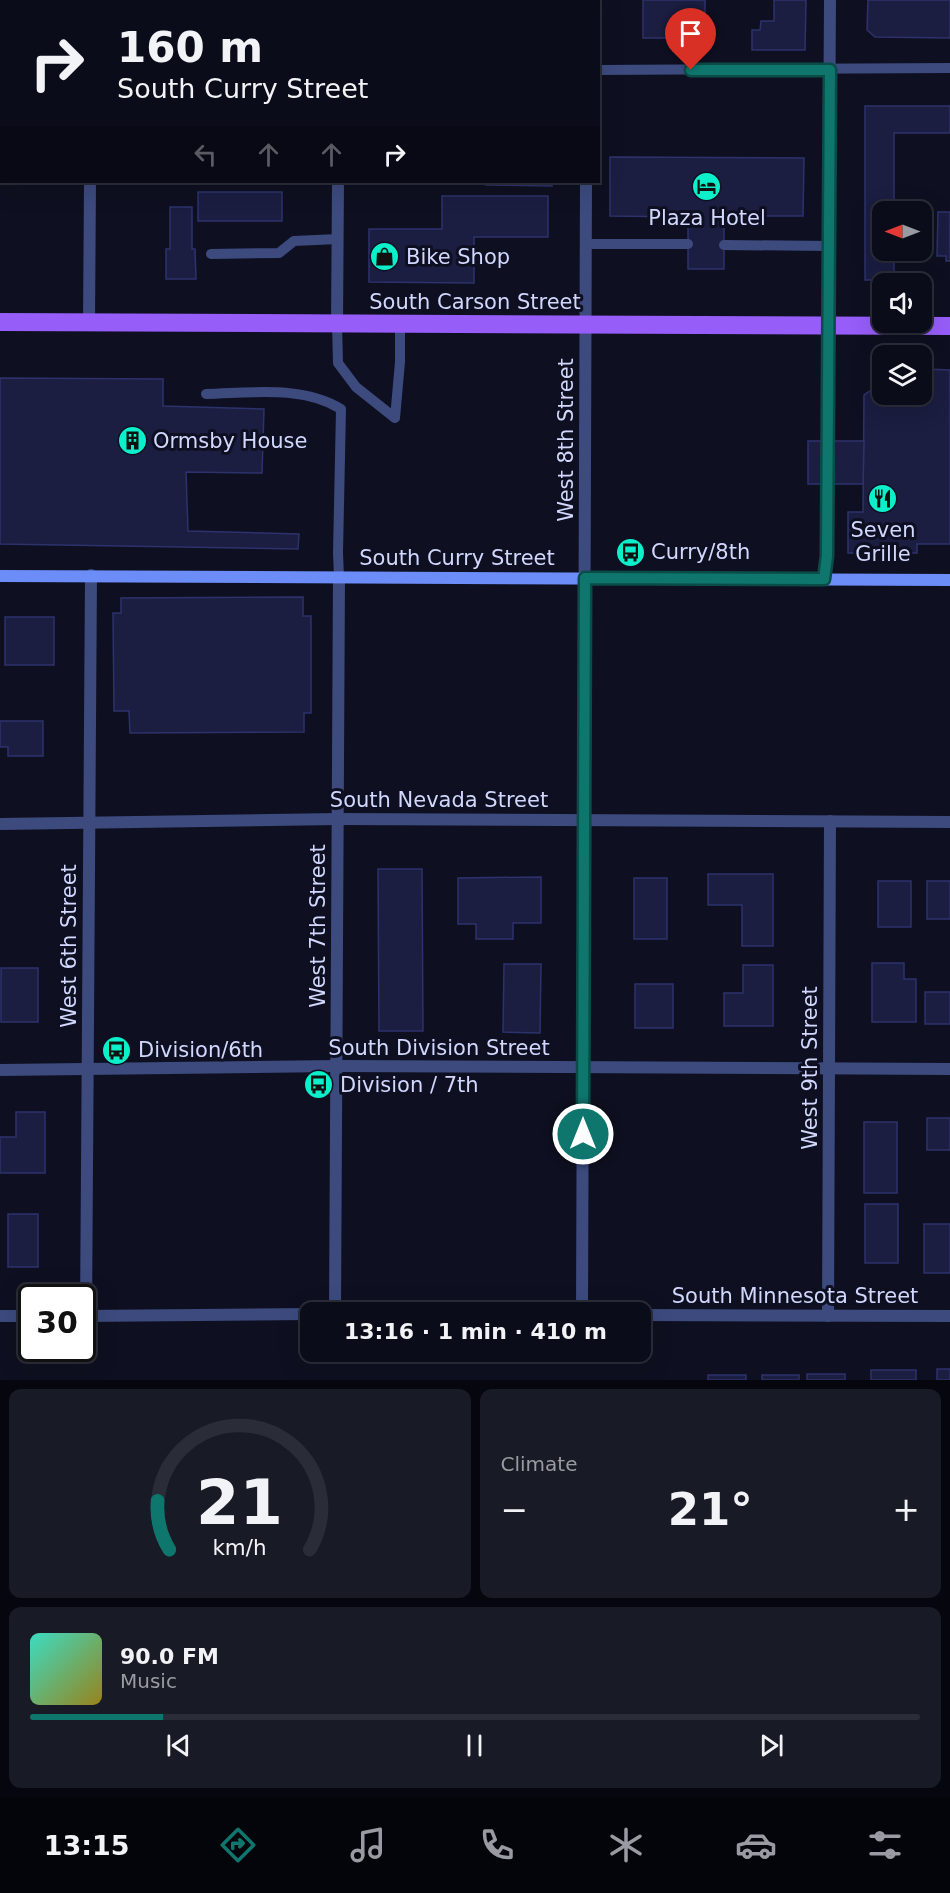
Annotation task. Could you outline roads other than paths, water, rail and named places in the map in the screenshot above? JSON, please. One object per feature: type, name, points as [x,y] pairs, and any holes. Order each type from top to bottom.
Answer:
[{"type":"main road","name":"South Carson Street","points":[[0,322],[950,326]]},
{"type":"street","points":[[828,325],[830,0]]},
{"type":"street","points":[[89,322],[90,183]]},
{"type":"street","points":[[337,324],[339,183]]},
{"type":"street","name":"West 8th Street","points":[[582,1302],[586,183]]},
{"type":"street","name":"West 6th Street","points":[[85,1284],[91,575]]},
{"type":"street","name":"South Curry Street","points":[[0,576],[950,579]]},
{"type":"street","name":"West 7th Street","points":[[335,1302],[339,577]]},
{"type":"street","name":"South Nevada Street","points":[[0,824],[337,819],[950,822]]},
{"type":"street","name":"West 9th Street","points":[[828,1316],[830,821]]},
{"type":"street","name":"South Division Street","points":[[0,1070],[88,1071],[337,1066],[950,1069]]},
{"type":"street","points":[[96,1316],[300,1314]]},
{"type":"street","name":"South Minnesota Street","points":[[651,1315],[950,1316]]},
{"type":"street","points":[[0,1316],[18,1316]]},
{"type":"lane","points":[[600,70],[950,68]]},
{"type":"lane","points":[[211,254],[279,253],[294,241],[338,239]]},
{"type":"lane","points":[[586,244],[688,244]]},
{"type":"lane","points":[[724,245],[829,246]]},
{"type":"lane","points":[[337,324],[338,363],[356,387],[395,418],[400,362],[400,324]]},
{"type":"lane","points":[[824,579],[827,556],[828,325]]},
{"type":"lane","points":[[206,394],[291,393],[326,400],[341,409],[339,577]]},
{"type":"place","name":"Plaza Hotel","points":[[707,187]]},
{"type":"place","name":"Bike Shop","points":[[385,257]]},
{"type":"place","name":"Ormsby House","points":[[132,441]]},
{"type":"place","name":"Seven Grille","points":[[883,499]]},
{"type":"place","name":"Curry/8th","points":[[630,552]]},
{"type":"place","name":"Division/6th","points":[[117,1050]]},
{"type":"place","name":"Division / 7th","points":[[319,1085]]}]
